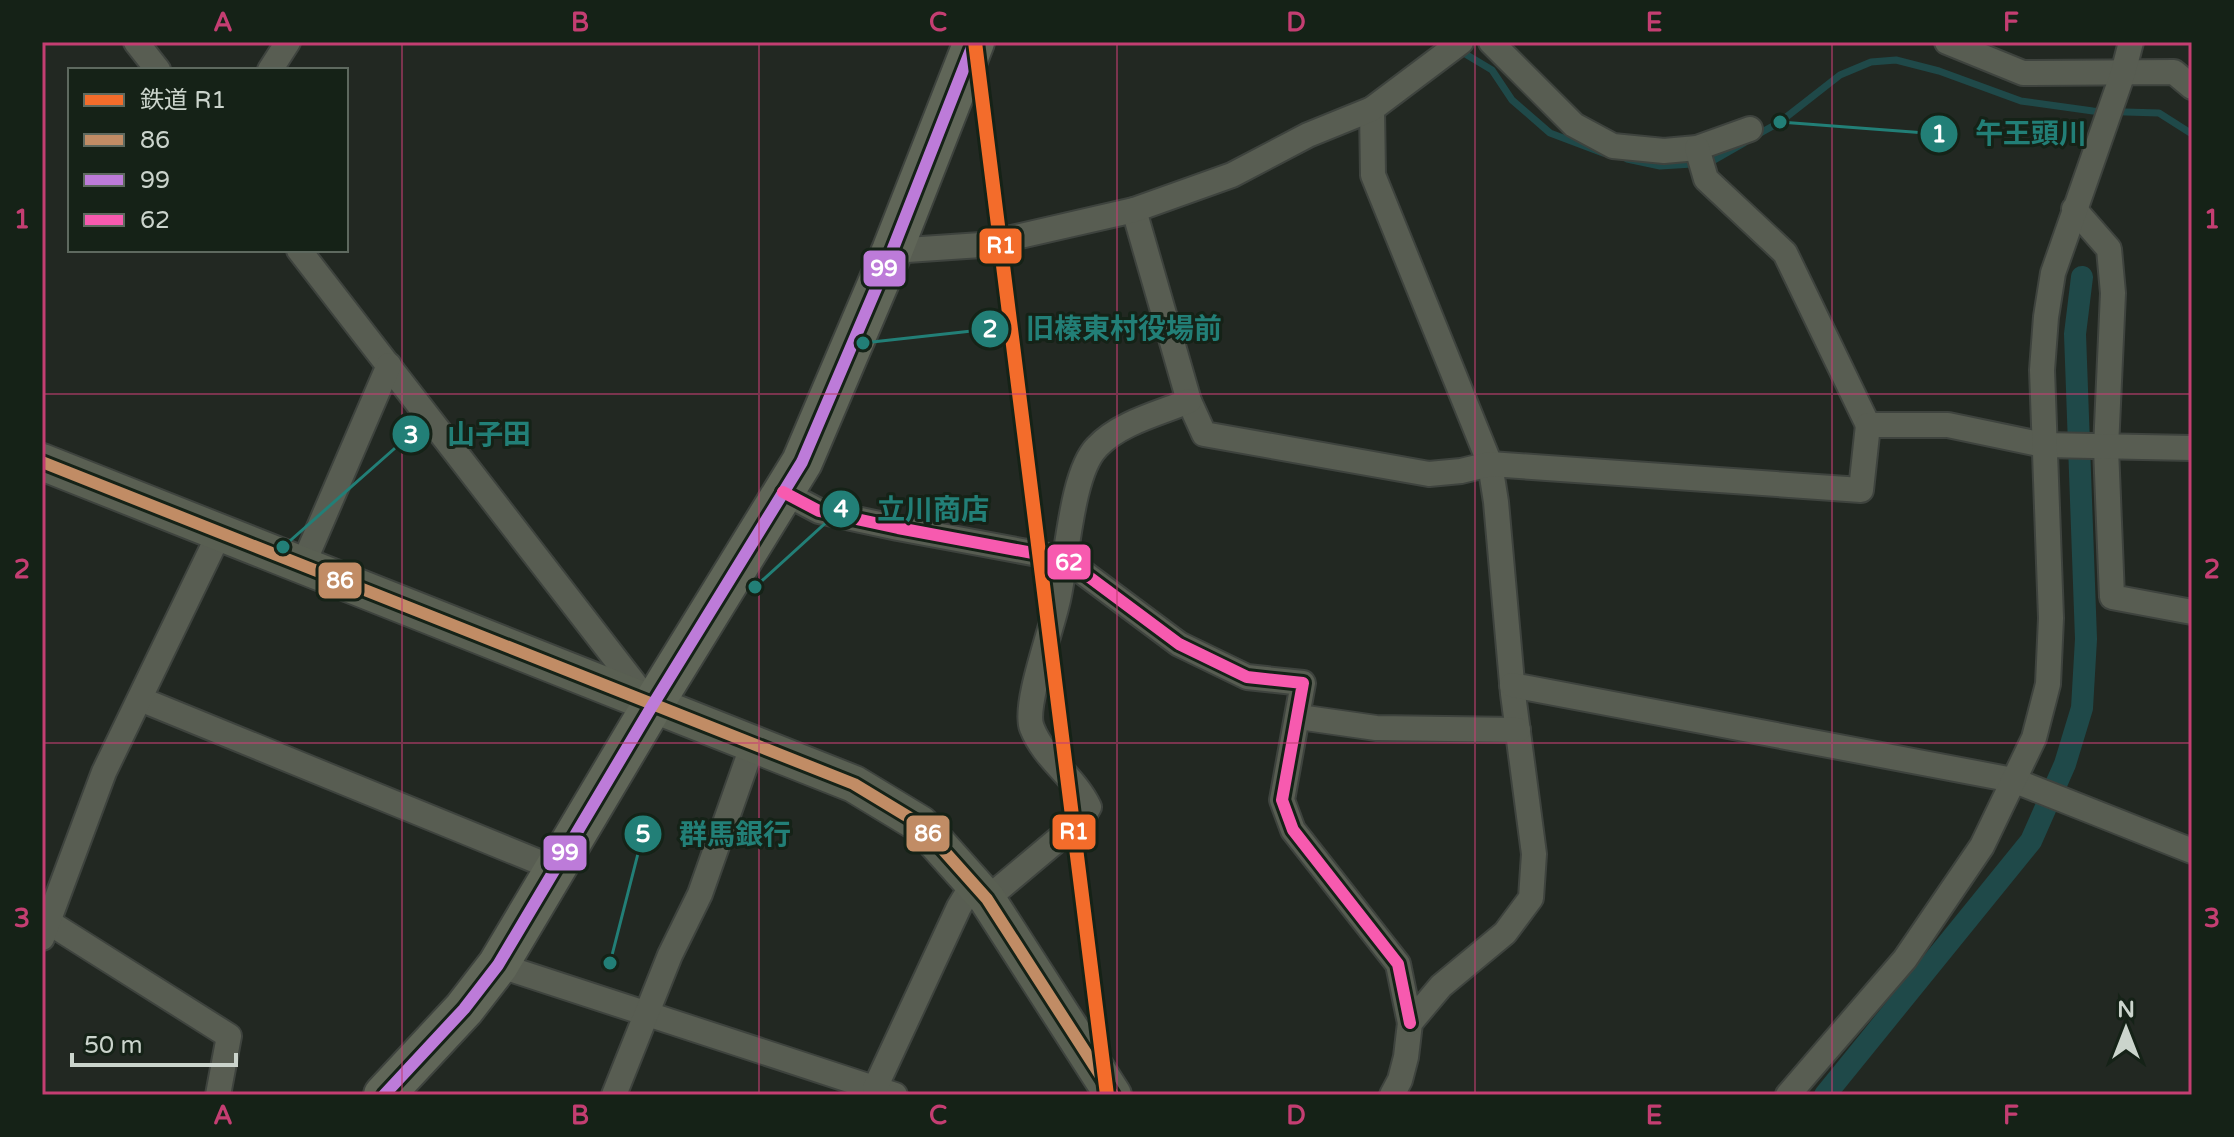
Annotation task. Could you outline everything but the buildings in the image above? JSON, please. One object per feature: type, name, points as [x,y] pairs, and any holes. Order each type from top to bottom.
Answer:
[{"type":"main road","points":[[384,1095],[464,1009],[498,965],[802,462],[892,251],[974,42]]},
{"type":"main road","points":[[42,462],[854,784],[920,824],[980,892],[1103,1093]]},
{"type":"street","points":[[136,42],[156,68]]},
{"type":"street","points":[[271,68],[288,42]]},
{"type":"street","points":[[892,251],[981,245],[1134,210],[1232,175],[1308,135],[1372,109],[1461,42]]},
{"type":"street","points":[[1491,42],[1574,125],[1613,146],[1664,151],[1697,148],[1750,129]]},
{"type":"street","points":[[1947,42],[2023,73],[2174,72],[2192,87]]},
{"type":"street","points":[[1796,1093],[1905,959],[1982,846],[2034,738],[2048,684],[2051,618],[2042,370],[2046,317],[2053,273],[2131,42]]},
{"type":"street","points":[[1372,109],[1373,175],[1490,464],[1512,685],[1534,854],[1531,898],[1505,933],[1441,986],[1410,1023]]},
{"type":"street","points":[[1134,210],[1189,401],[1204,434],[1429,474],[1490,464],[1861,490],[1868,425],[1785,253],[1706,179],[1697,148]]},
{"type":"street","points":[[2074,209],[2109,249],[2113,293],[2106,448],[2112,597],[2192,612]]},
{"type":"street","points":[[301,252],[652,706]]},
{"type":"street","points":[[302,567],[389,365]]},
{"type":"street","points":[[498,965],[885,1091],[959,907],[1081,820],[1089,807],[1082,792],[1047,753],[1031,726],[1031,703],[1058,602],[1080,478],[1096,447],[1119,431],[1189,401]]},
{"type":"street","points":[[1868,425],[1948,425],[2044,445],[2192,448]]},
{"type":"street","points":[[783,492],[819,511],[1065,559],[1179,644],[1247,677],[1303,683],[1282,800],[1293,830],[1398,964],[1410,1023],[1406,1057],[1392,1095]]},
{"type":"street","points":[[218,1095],[229,1036],[44,926],[104,772],[219,534]]},
{"type":"street","points":[[1512,685],[2013,780],[2192,851]]},
{"type":"street","points":[[140,699],[556,869]]},
{"type":"street","points":[[1299,717],[1376,728],[1518,730]]},
{"type":"street","points":[[614,1095],[670,955],[700,894],[753,744]]},
{"type":"waterway","points":[[1457,49],[1492,70],[1512,100],[1550,133],[1603,153]]},
{"type":"waterway","points":[[1755,136],[1780,122],[1840,75],[1871,62],[1896,60],[1939,71],[2021,101],[2093,111],[2159,113],[2192,134]]},
{"type":"waterway","points":[[1627,159],[1660,166],[1709,163],[1744,143]]},
{"type":"waterway","points":[[1825,1095],[2031,841],[2065,764],[2082,708],[2086,639],[2075,334],[2082,277]]},
{"type":"rail line","name":"R1","points":[[975,42],[1107,1095]]},
{"type":"transit line","name":"99","points":[[384,1095],[464,1009],[498,965],[802,462],[892,251],[974,42]]},
{"type":"transit line","name":"86","points":[[42,462],[854,784],[920,824],[987,899],[1113,1095]]},
{"type":"transit line","name":"62","points":[[783,492],[819,511],[1065,559],[1179,644],[1247,677],[1303,683],[1282,800],[1293,830],[1398,964],[1410,1023]]},
{"type":"place","name":"午王頭川","points":[[1780,122]]},
{"type":"place","name":"旧榛東村役場前","points":[[863,343]]},
{"type":"place","name":"山子田","points":[[283,547]]},
{"type":"place","name":"立川商店","points":[[755,587]]},
{"type":"place","name":"群馬銀行","points":[[610,963]]}]
